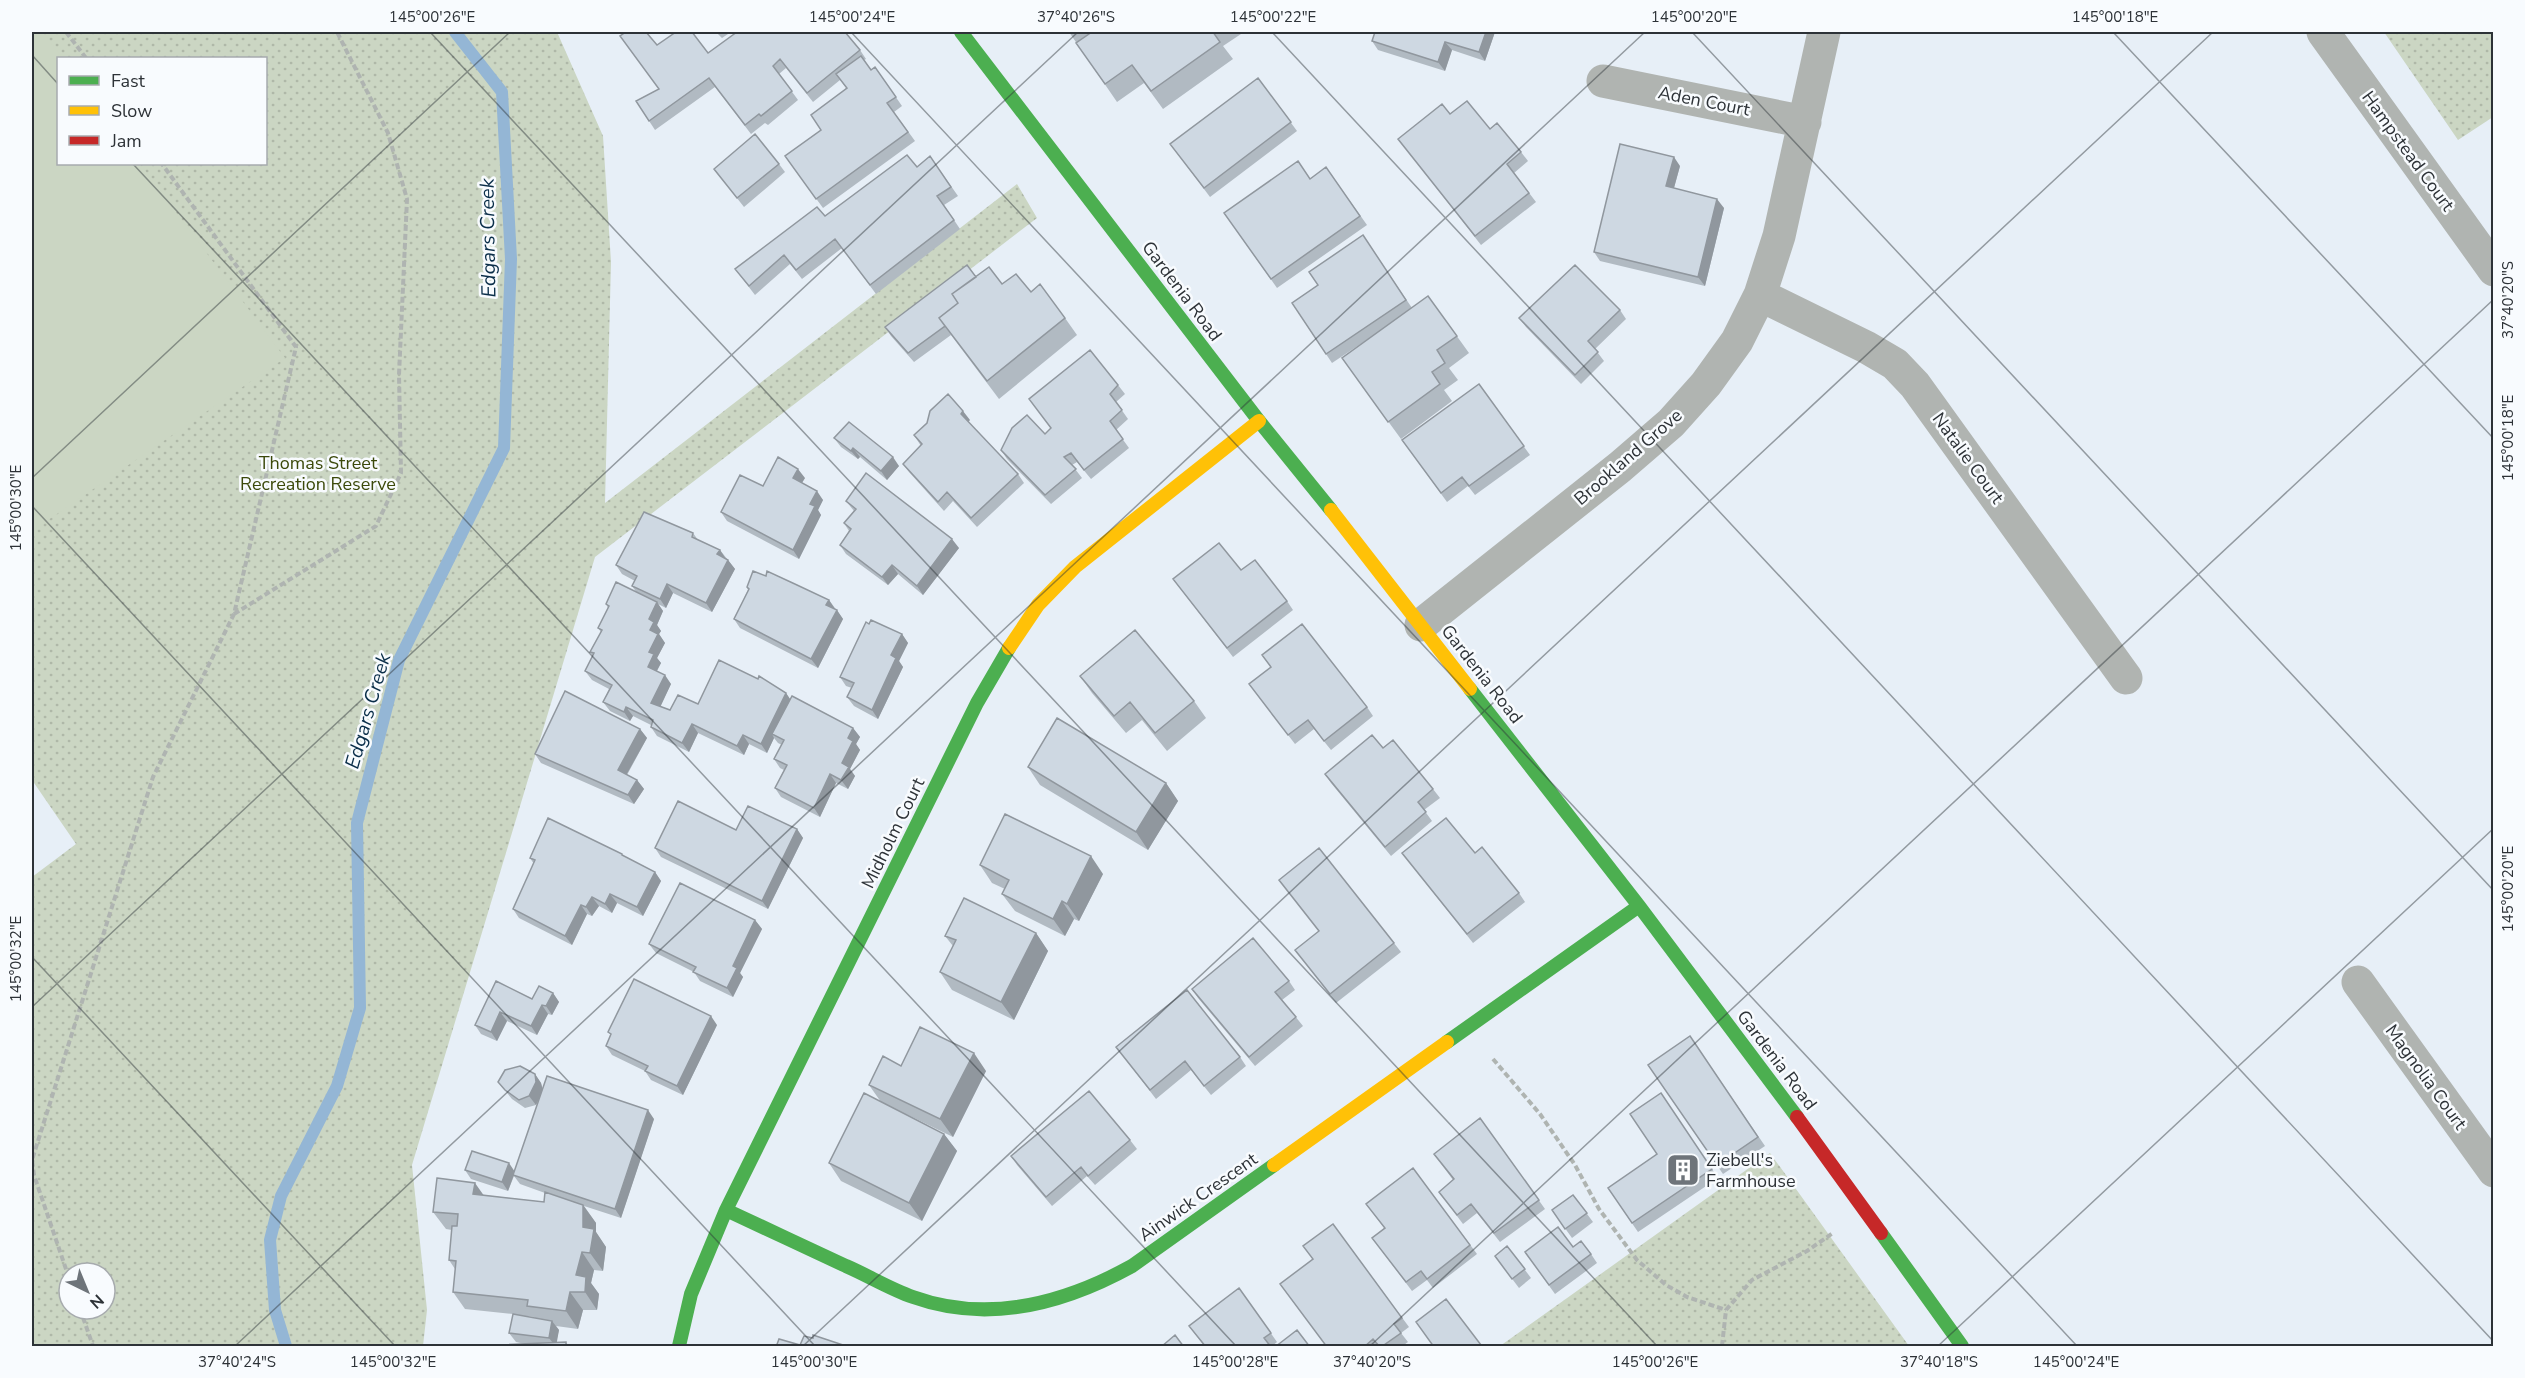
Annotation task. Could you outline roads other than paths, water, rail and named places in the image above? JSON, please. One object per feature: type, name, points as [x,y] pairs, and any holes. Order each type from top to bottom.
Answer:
[{"type":"street","name":"Gardenia Road","points":[[961,32],[1259,421],[1639,906],[1866,1211],[1962,1347]]},
{"type":"street","name":"Brookland Grove","points":[[1421,626],[1620,467],[1671,423],[1706,384],[1737,341],[1760,295],[1779,236],[1824,32]]},
{"type":"street","name":"Hampstead Court","points":[[2323,32],[2493,270]]},
{"type":"street","name":"Aden Court","points":[[1603,81],[1805,122]]},
{"type":"street","name":"Natalie Court","points":[[1760,295],[1866,347],[1895,364],[1915,385],[2126,678]]},
{"type":"street","name":"Midholm Court","points":[[680,1347],[680,1335],[692,1291],[726,1210],[977,703],[1006,652],[1038,605],[1075,567],[1259,421]]},
{"type":"street","name":"Ainwick Crescent","points":[[726,1210],[920,1300],[969,1309],[1016,1310],[1063,1299],[1100,1285],[1132,1266],[1639,906]]},
{"type":"street","name":"Magnolia Court","points":[[2358,982],[2493,1171]]},
{"type":"waterway","name":"Edgars Creek","points":[[286,1346],[275,1310],[270,1240],[281,1196],[337,1086],[360,1008],[357,823],[399,660],[504,448],[511,259],[502,92],[455,32]]},
{"type":"place","name":"Ziebell's Farmhouse","points":[[1683,1170]]},
{"type":"park label","name":"Thomas Street Recreation Reserve","points":[[318,473]]}]
